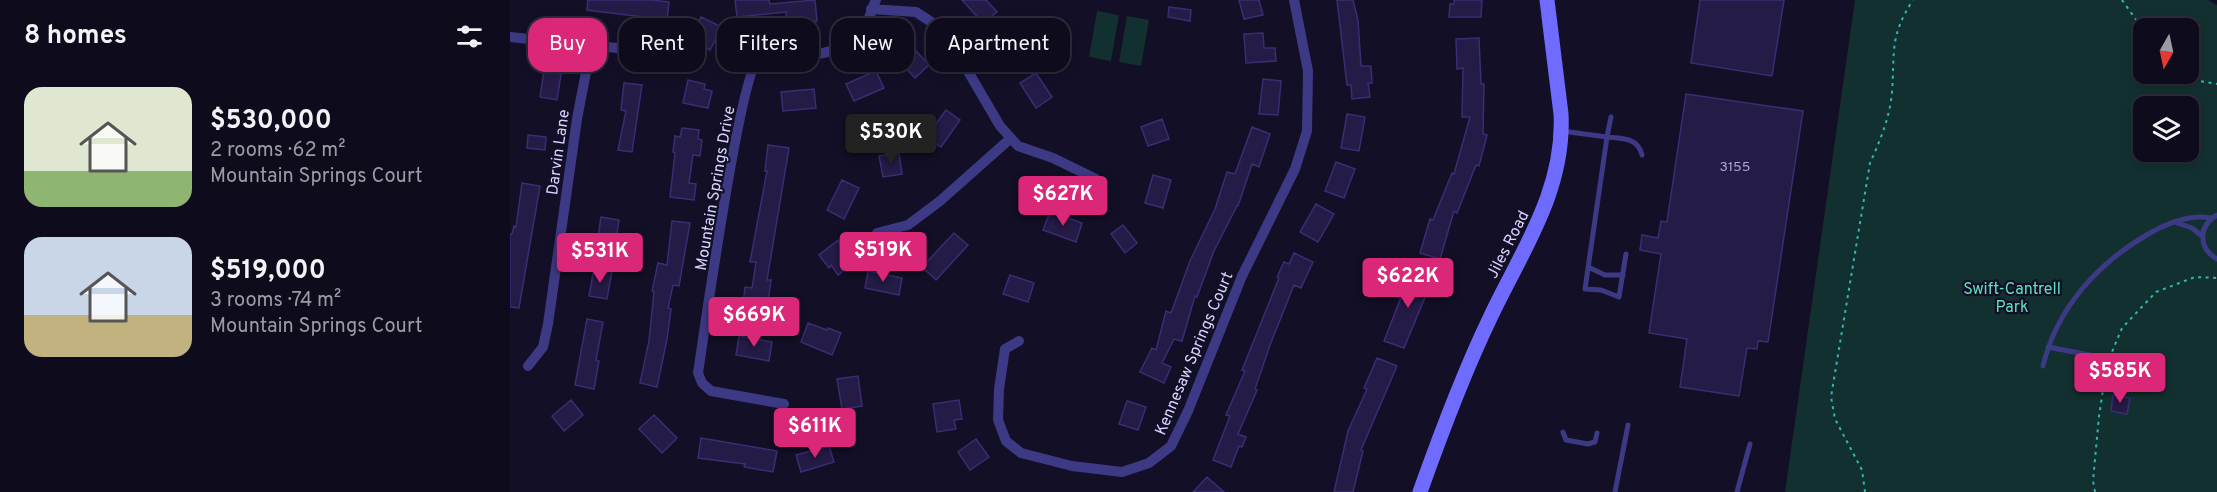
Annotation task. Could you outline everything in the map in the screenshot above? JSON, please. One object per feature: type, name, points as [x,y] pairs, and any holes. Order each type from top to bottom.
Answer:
[{"type":"street","name":"Kennesaw Springs Court","points":[[1018,341],[1005,349],[999,389],[998,420],[1006,441],[1021,453],[1072,466],[1122,472],[1149,463],[1171,446],[1188,411],[1242,276],[1295,169],[1307,131],[1308,70],[1294,0]]},
{"type":"street","name":"Jiles Road","points":[[1420,492],[1477,346],[1545,207],[1558,169],[1562,130],[1547,0]]},
{"type":"street","points":[[874,4],[916,12],[936,25],[952,44],[1000,126],[1018,146],[1053,158],[1096,180]]},
{"type":"street","name":"Mountain Springs Drive","points":[[784,404],[711,391],[702,383],[698,373],[739,121],[751,71],[758,61],[768,55],[811,57],[847,45],[865,24],[874,4]]},
{"type":"street","points":[[510,37],[528,39]]},
{"type":"street","name":"Darvin Lane","points":[[528,366],[543,347],[548,324],[577,119],[586,72]]},
{"type":"street","points":[[877,233],[908,225],[940,201],[1011,138]]},
{"type":"lane","points":[[1611,117],[1585,289],[1601,290],[1619,297],[1626,254]]},
{"type":"lane","points":[[1562,130],[1634,142],[1642,155]]},
{"type":"lane","points":[[2043,366],[2048,347],[2063,315],[2095,274],[2134,242],[2173,223],[2215,215]]},
{"type":"lane","points":[[2215,215],[2204,229],[2202,236],[2205,249],[2217,259]]},
{"type":"lane","points":[[2173,223],[2186,225],[2202,236]]},
{"type":"lane","points":[[1588,267],[1605,275],[1623,275]]},
{"type":"lane","points":[[2048,347],[2090,355]]},
{"type":"lane","points":[[1616,492],[1628,424]]},
{"type":"lane","points":[[1563,432],[1566,440],[1588,444],[1595,442],[1598,433]]},
{"type":"lane","points":[[1737,492],[1750,444]]},
{"type":"path","points":[[1865,492],[1862,470],[1835,419],[1831,397],[1870,163],[1882,136],[1892,94],[1893,49],[1896,30],[1913,0]]},
{"type":"path","points":[[2122,0],[2135,18]]},
{"type":"path","points":[[2199,80],[2217,84]]},
{"type":"path","points":[[2095,492],[2093,481],[2106,372],[2122,328],[2156,292],[2195,278],[2217,278]]},
{"type":"green space","name":"Swift-Cantrell Park","points":[[1855,0],[2208,0],[2217,5],[2217,492],[1785,492]]},
{"type":"green space","points":[[1097,11],[1119,15],[1111,61],[1089,57]]},
{"type":"green space","points":[[1127,16],[1149,20],[1141,66],[1119,62]]},
{"type":"building","points":[[588,0],[669,2],[667,18],[587,10]]},
{"type":"building","points":[[735,0],[769,0],[770,4],[815,0],[817,18],[786,18],[786,12],[737,17]]},
{"type":"building","points":[[962,0],[986,0],[997,12],[989,18],[978,18]]},
{"type":"building","points":[[1239,0],[1259,0],[1263,15],[1244,19]]},
{"type":"building","points":[[1337,0],[1353,0],[1358,20],[1361,66],[1371,66],[1372,83],[1368,83],[1370,97],[1352,99],[1351,85],[1347,85]]},
{"type":"building","points":[[1454,0],[1482,0],[1481,17],[1449,17],[1450,4],[1454,4]]},
{"type":"building","points":[[1700,0],[1784,0],[1772,76],[1691,63]]},
{"type":"building","points":[[1169,7],[1191,10],[1190,21],[1168,17]]},
{"type":"building","points":[[705,19],[717,25],[717,37],[710,50],[705,47]]},
{"type":"building","points":[[1263,33],[1264,48],[1275,48],[1276,61],[1246,63],[1244,34]]},
{"type":"building","points":[[1479,38],[1481,84],[1484,84],[1483,134],[1487,135],[1479,166],[1476,165],[1457,213],[1454,211],[1440,259],[1420,253],[1430,219],[1433,220],[1452,173],[1454,174],[1470,117],[1462,117],[1463,68],[1457,69],[1456,39]]},
{"type":"building","points":[[914,49],[926,62],[926,68],[915,78],[909,72],[914,72]]},
{"type":"building","points":[[544,72],[561,74],[557,100],[540,97]]},
{"type":"building","points":[[876,72],[884,88],[854,101],[846,84]]},
{"type":"building","points":[[1036,73],[1052,97],[1036,108],[1020,83]]},
{"type":"building","points":[[1263,79],[1281,81],[1278,115],[1259,114]]},
{"type":"building","points":[[688,80],[705,84],[704,89],[712,91],[708,108],[683,103]]},
{"type":"building","points":[[624,83],[642,85],[632,152],[618,150],[626,111],[621,110]]},
{"type":"building","points":[[814,89],[816,108],[783,111],[781,92]]},
{"type":"building","points":[[1686,94],[1803,111],[1768,342],[1758,341],[1757,349],[1747,348],[1739,396],[1680,387],[1687,339],[1649,333],[1661,254],[1640,250],[1642,235],[1658,238],[1661,221],[1667,222]]},
{"type":"building","points":[[946,110],[960,120],[941,147],[926,137]]},
{"type":"building","points":[[1347,114],[1365,117],[1359,151],[1341,148]]},
{"type":"building","points":[[1162,119],[1169,139],[1148,146],[1141,127]]},
{"type":"building","points":[[1252,127],[1270,134],[1259,167],[1252,164],[1238,206],[1214,251],[1197,297],[1195,296],[1182,341],[1174,339],[1162,363],[1171,367],[1164,383],[1140,372],[1152,348],[1156,350],[1166,311],[1171,313],[1190,261],[1215,209],[1227,172],[1235,174]]},
{"type":"building","points":[[682,128],[699,130],[698,139],[702,140],[700,156],[693,155],[689,183],[696,184],[694,200],[670,197],[675,136],[680,137]]},
{"type":"building","points":[[528,135],[546,137],[545,150],[527,148]]},
{"type":"building","points":[[768,145],[789,148],[767,280],[771,280],[767,309],[743,306],[745,287],[752,288],[756,262],[750,262],[767,171],[765,171]]},
{"type":"building","points":[[899,153],[902,174],[883,177],[879,156]]},
{"type":"building","points":[[1336,162],[1355,169],[1344,198],[1325,191]]},
{"type":"building","points":[[1153,175],[1171,180],[1163,208],[1145,203]]},
{"type":"building","points":[[842,180],[859,188],[844,219],[827,210]]},
{"type":"building","points":[[522,183],[540,186],[519,308],[510,307],[510,234],[514,226],[516,227]]},
{"type":"building","points":[[1316,204],[1334,214],[1318,242],[1300,232]]},
{"type":"building","points":[[1050,212],[1082,223],[1076,242],[1043,230]]},
{"type":"building","points":[[601,217],[619,220],[615,248],[597,245]]},
{"type":"building","points":[[672,221],[690,223],[679,286],[673,285],[668,308],[671,309],[667,339],[657,387],[640,383],[649,341],[654,292],[652,291],[658,263],[667,265]]},
{"type":"building","points":[[1123,225],[1137,243],[1125,253],[1111,234]]},
{"type":"building","points":[[954,233],[968,245],[936,280],[922,267]]},
{"type":"building","points":[[838,240],[845,250],[851,246],[860,258],[838,275],[831,265],[829,268],[819,255]]},
{"type":"building","points":[[1294,253],[1313,262],[1301,288],[1294,285],[1270,345],[1255,389],[1257,390],[1238,434],[1246,437],[1242,447],[1239,446],[1231,467],[1213,460],[1230,416],[1226,415],[1245,371],[1242,370],[1279,278],[1277,277],[1284,262],[1289,264]]},
{"type":"building","points":[[594,268],[612,271],[607,299],[589,296]]},
{"type":"building","points":[[1412,269],[1433,278],[1404,348],[1384,341]]},
{"type":"building","points":[[868,271],[902,278],[899,295],[865,288]]},
{"type":"building","points":[[1010,275],[1034,283],[1028,302],[1003,294]]},
{"type":"building","points":[[587,319],[603,322],[596,360],[599,361],[594,389],[575,385]]},
{"type":"building","points":[[808,323],[841,333],[832,355],[801,342]]},
{"type":"building","points":[[739,336],[772,342],[769,361],[736,355]]},
{"type":"building","points":[[1377,358],[1397,366],[1361,450],[1363,451],[1353,492],[1334,492],[1348,431],[1367,389],[1364,388]]},
{"type":"building","points":[[858,376],[862,406],[842,409],[837,379]]},
{"type":"building","points":[[2113,395],[2130,398],[2127,414],[2111,411]]},
{"type":"building","points":[[571,400],[583,415],[564,431],[552,416]]},
{"type":"building","points":[[959,400],[962,419],[954,420],[956,429],[937,432],[933,404]]},
{"type":"building","points":[[1127,401],[1146,407],[1138,430],[1119,424]]},
{"type":"building","points":[[654,415],[677,438],[662,453],[639,429]]},
{"type":"building","points":[[701,438],[777,451],[773,472],[744,467],[745,464],[698,458]]},
{"type":"building","points":[[976,439],[989,457],[970,470],[958,452]]},
{"type":"building","points":[[829,446],[834,462],[801,472],[796,455]]},
{"type":"building","points":[[1207,477],[1224,492],[1193,492]]}]
